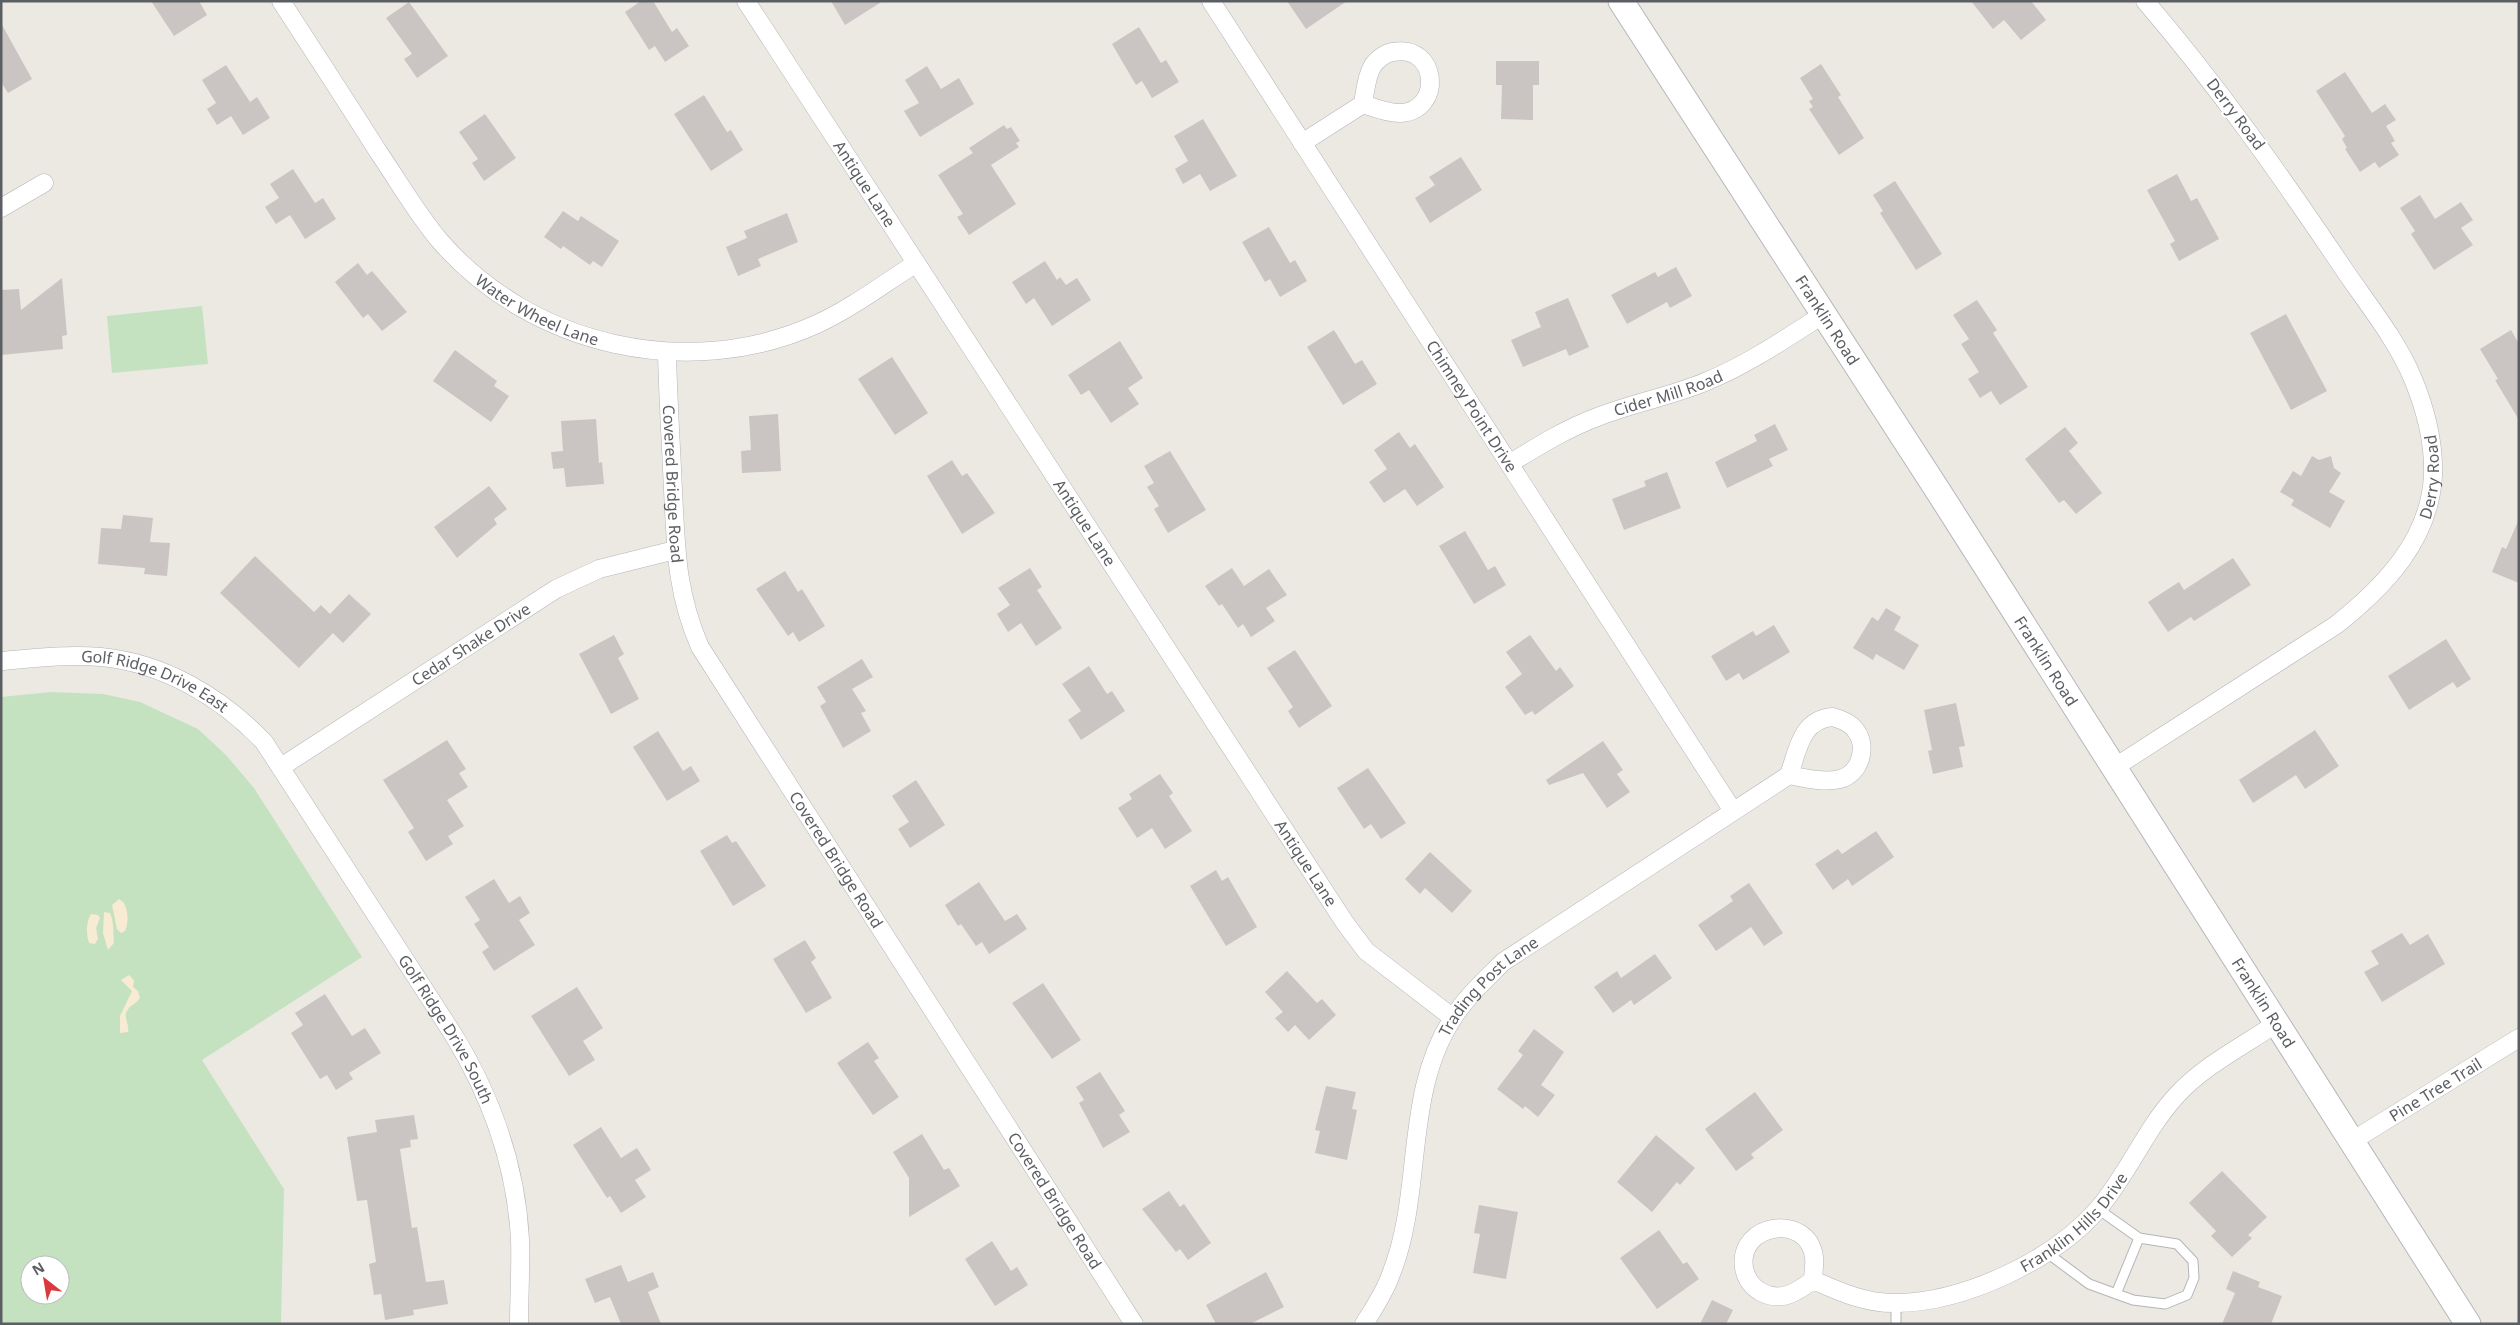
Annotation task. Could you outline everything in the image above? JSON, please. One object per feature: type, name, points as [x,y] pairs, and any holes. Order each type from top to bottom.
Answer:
[{"type":"street","name":"Water Wheel Lane","points":[[281,1],[425,222],[440,241],[473,274],[513,304],[558,327],[601,342],[667,353],[704,352],[746,347],[787,335],[818,323],[844,310],[915,264]]},
{"type":"street","name":"Antique Lane","points":[[746,1],[915,264],[1345,923],[1366,951],[1453,1018]]},
{"type":"street","name":"Chimney Point Drive","points":[[1210,1],[1733,811]]},
{"type":"street","name":"Franklin Road","points":[[1620,1],[2115,767],[2468,1324]]},
{"type":"street","name":"Derry Road","points":[[2115,767],[2336,625],[2363,603],[2398,567],[2410,549],[2428,506],[2433,476],[2432,447],[2424,412],[2413,378],[2390,338],[2271,161],[2230,105],[2145,1]]},
{"type":"street","points":[[1302,143],[1363,104]]},
{"type":"street","points":[[1,208],[44,183]]},
{"type":"street","name":"Cider Mill Road","points":[[1509,464],[1572,427],[1601,415],[1704,382],[1728,372],[1761,355],[1824,314]]},
{"type":"street","name":"Covered Bridge Road","points":[[667,353],[675,550],[682,596],[689,623],[711,668],[1134,1324]]},
{"type":"street","name":"Cedar Shake Drive","points":[[281,767],[556,589],[599,569],[675,550]]},
{"type":"street","name":"Golf Ridge Drive East","points":[[1,662],[62,656],[102,657],[146,667],[175,677],[193,686],[229,710],[264,742],[281,767]]},
{"type":"street","name":"Golf Ridge Drive South","points":[[281,767],[458,1041],[488,1097],[500,1136],[516,1208],[520,1240],[519,1324]]},
{"type":"street","name":"Trading Post Lane","points":[[1364,1324],[1392,1273],[1408,1203],[1426,1079],[1438,1046],[1453,1018],[1474,991],[1503,962],[1789,776]]},
{"type":"street","name":"Franklin Hills Drive","points":[[1813,1280],[1859,1298],[1896,1303],[1935,1299],[1964,1292],[1994,1280],[2046,1252],[2074,1233],[2098,1209],[2118,1184],[2162,1114],[2176,1096],[2210,1066],[2277,1023]]},
{"type":"street","name":"Pine Tree Trail","points":[[2352,1141],[2519,1038]]},
{"type":"street","points":[[1782,1227],[1793,1230],[1803,1236],[1810,1245],[1814,1256],[1813,1280],[1793,1294],[1782,1297],[1764,1294],[1751,1284],[1745,1274],[1743,1262],[1745,1251],[1759,1232],[1782,1227]]},
{"type":"lane","points":[[2046,1252],[2089,1284],[2133,1300],[2166,1304],[2187,1295],[2194,1278],[2193,1261],[2177,1244],[2139,1238],[2098,1209]]},
{"type":"lane","points":[[2116,1294],[2139,1238]]},
{"type":"lane","points":[[1896,1303],[1896,1324]]},
{"type":"green space","points":[[202,306],[208,364],[112,373],[107,316]]},
{"type":"green space","points":[[51,692],[103,694],[140,702],[198,729],[226,755],[254,788],[362,957],[202,1060],[284,1189],[281,1324],[1,1324],[1,697]]},
{"type":"sand","points":[[119,899],[124,903],[128,917],[125,931],[121,933],[117,929],[112,905]]},
{"type":"sand","points":[[104,912],[110,913],[113,923],[114,943],[108,950],[103,933]]},
{"type":"sand","points":[[91,914],[98,915],[100,918],[96,928],[98,939],[95,944],[89,943],[87,936],[87,924]]},
{"type":"sand","points":[[129,975],[134,980],[133,987],[138,991],[140,998],[126,1013],[128,1032],[120,1033],[120,1016],[132,991],[121,980]]},
{"type":"building","points":[[151,1],[199,1],[207,15],[174,36]]},
{"type":"building","points":[[641,1],[653,1],[672,32],[677,28],[689,46],[665,62],[655,46],[649,50],[625,12]]},
{"type":"building","points":[[831,1],[883,1],[845,25]]},
{"type":"building","points":[[1287,1],[1347,1],[1306,29]]},
{"type":"building","points":[[1971,1],[2031,1],[2046,20],[2021,40],[2004,20],[1993,29]]},
{"type":"building","points":[[409,2],[448,56],[417,78],[404,59],[412,54],[386,18]]},
{"type":"building","points":[[1,23],[32,79],[8,93],[1,82]]},
{"type":"building","points":[[1139,27],[1161,63],[1166,60],[1179,82],[1152,98],[1142,81],[1136,85],[1112,44]]},
{"type":"building","points":[[1496,61],[1539,61],[1539,85],[1533,85],[1533,120],[1501,119],[1502,85],[1496,85]]},
{"type":"building","points":[[1821,64],[1841,95],[1838,97],[1864,138],[1839,155],[1809,109],[1813,107],[1809,101],[1813,99],[1800,78]]},
{"type":"building","points":[[226,65],[250,102],[257,97],[270,118],[243,135],[231,116],[217,125],[207,109],[216,103],[202,80]]},
{"type":"building","points":[[927,66],[941,89],[959,78],[974,104],[920,137],[904,111],[919,103],[905,80]]},
{"type":"building","points":[[2345,72],[2372,113],[2385,104],[2396,120],[2386,126],[2395,141],[2391,143],[2399,155],[2379,168],[2375,162],[2360,172],[2345,149],[2347,148],[2342,139],[2345,136],[2316,91]]},
{"type":"building","points":[[704,95],[727,132],[731,130],[743,150],[711,171],[674,114]]},
{"type":"building","points":[[485,114],[516,158],[484,181],[472,163],[478,159],[459,132]]},
{"type":"building","points":[[1203,119],[1237,176],[1210,191],[1200,174],[1183,184],[1175,169],[1188,161],[1174,136]]},
{"type":"building","points":[[1004,125],[1007,129],[1011,127],[1020,141],[1016,143],[1019,147],[991,165],[1016,204],[969,235],[957,217],[963,214],[938,175],[973,153],[969,148]]},
{"type":"building","points":[[1461,157],[1482,190],[1430,223],[1415,198],[1435,185],[1429,177]]},
{"type":"building","points":[[293,169],[315,203],[323,198],[336,219],[305,239],[290,215],[276,224],[265,207],[279,198],[270,184]]},
{"type":"building","points":[[2177,174],[2191,201],[2197,198],[2219,239],[2179,261],[2170,244],[2175,241],[2147,190]]},
{"type":"building","points":[[1895,181],[1942,254],[1916,270],[1880,213],[1883,211],[1873,195]]},
{"type":"building","points":[[2420,195],[2435,219],[2461,202],[2473,220],[2461,228],[2473,245],[2434,270],[2411,234],[2415,231],[2400,208]]},
{"type":"building","points":[[563,211],[578,221],[581,216],[619,241],[602,267],[593,261],[590,265],[563,246],[561,249],[544,237]]},
{"type":"building","points":[[787,213],[798,242],[758,259],[761,266],[738,276],[726,247],[747,238],[744,231]]},
{"type":"building","points":[[1269,227],[1290,263],[1295,260],[1307,281],[1280,297],[1270,279],[1265,282],[1242,242]]},
{"type":"building","points":[[1045,261],[1057,280],[1060,277],[1066,285],[1077,278],[1091,300],[1052,326],[1034,298],[1026,304],[1012,282]]},
{"type":"building","points":[[358,263],[367,275],[372,271],[407,312],[382,331],[368,314],[363,318],[335,282]]},
{"type":"building","points":[[1676,267],[1692,296],[1670,308],[1667,302],[1627,324],[1611,295],[1655,272],[1658,277]]},
{"type":"building","points":[[62,278],[67,335],[62,336],[63,349],[1,355],[1,290],[19,289],[21,310]]},
{"type":"building","points":[[1568,298],[1589,347],[1569,356],[1566,349],[1523,367],[1511,340],[1541,327],[1535,312]]},
{"type":"building","points":[[1977,300],[1997,330],[1993,333],[2028,387],[2000,405],[1991,391],[1980,398],[1968,379],[1979,372],[1961,344],[1969,339],[1953,315]]},
{"type":"building","points":[[2286,314],[2327,391],[2291,410],[2250,333]]},
{"type":"building","points":[[1334,330],[1355,364],[1362,360],[1377,384],[1343,405],[1307,347]]},
{"type":"building","points":[[2511,330],[2519,344],[2519,420],[2495,380],[2498,379],[2480,349]]},
{"type":"building","points":[[1120,341],[1143,378],[1128,388],[1139,404],[1111,423],[1089,390],[1081,395],[1068,375]]},
{"type":"building","points":[[455,350],[497,381],[494,386],[509,396],[491,422],[433,381]]},
{"type":"building","points":[[892,357],[928,413],[895,435],[858,379]]},
{"type":"building","points":[[778,414],[781,471],[742,473],[741,451],[751,450],[749,416]]},
{"type":"building","points":[[596,419],[599,463],[602,462],[604,484],[566,487],[564,468],[553,469],[551,452],[563,451],[561,421]]},
{"type":"building","points":[[1775,424],[1788,450],[1769,459],[1773,466],[1727,488],[1715,462],[1757,441],[1754,435]]},
{"type":"building","points":[[2065,427],[2078,443],[2069,451],[2102,493],[2076,514],[2064,500],[2059,503],[2025,459]]},
{"type":"building","points":[[1399,432],[1410,448],[1415,444],[1444,487],[1417,506],[1405,489],[1384,503],[1369,482],[1387,469],[1374,450]]},
{"type":"building","points":[[1170,451],[1206,510],[1168,533],[1154,509],[1159,506],[1147,487],[1154,483],[1144,466]]},
{"type":"building","points":[[2312,456],[2319,460],[2331,456],[2334,468],[2341,473],[2329,492],[2345,501],[2330,528],[2291,505],[2294,500],[2280,492],[2293,471],[2301,476]]},
{"type":"building","points":[[952,460],[962,476],[967,473],[995,513],[962,534],[927,476]]},
{"type":"building","points":[[1667,472],[1681,508],[1624,530],[1612,499],[1646,486],[1644,481]]},
{"type":"building","points":[[489,486],[507,509],[494,519],[497,524],[457,558],[434,527]]},
{"type":"building","points":[[123,515],[153,518],[150,542],[170,543],[167,576],[144,574],[145,568],[98,564],[101,528],[121,529]]},
{"type":"building","points":[[2519,519],[2519,583],[2492,572],[2502,547],[2506,549]]},
{"type":"building","points":[[1465,531],[1488,570],[1495,566],[1506,585],[1474,604],[1439,546]]},
{"type":"building","points":[[255,556],[314,612],[321,605],[330,614],[349,594],[371,614],[343,643],[333,633],[299,668],[220,593]]},
{"type":"building","points":[[2233,558],[2251,585],[2194,621],[2191,617],[2168,632],[2148,602],[2179,582],[2184,590]]},
{"type":"building","points":[[1030,568],[1042,587],[1037,590],[1062,628],[1036,646],[1021,623],[1008,632],[997,614],[1010,605],[998,588]]},
{"type":"building","points":[[1232,568],[1244,586],[1269,569],[1287,595],[1266,608],[1275,621],[1251,637],[1243,624],[1238,628],[1222,604],[1219,606],[1205,586]]},
{"type":"building","points":[[785,571],[798,592],[802,589],[825,626],[799,642],[793,632],[788,636],[756,589]]},
{"type":"building","points":[[1886,608],[1901,617],[1894,630],[1919,645],[1904,670],[1876,654],[1873,660],[1853,648],[1872,617],[1878,621]]},
{"type":"building","points":[[1774,625],[1790,652],[1743,680],[1739,673],[1726,681],[1711,656],[1753,631],[1756,636]]},
{"type":"building","points":[[614,635],[624,654],[618,658],[639,699],[611,714],[579,654]]},
{"type":"building","points":[[1530,635],[1556,671],[1560,667],[1574,686],[1535,715],[1532,711],[1525,715],[1505,687],[1522,674],[1506,652]]},
{"type":"building","points":[[2446,639],[2471,679],[2457,688],[2453,682],[2409,710],[2388,676]]},
{"type":"building","points":[[1295,650],[1332,706],[1299,728],[1288,711],[1293,707],[1267,668]]},
{"type":"building","points":[[862,659],[873,677],[852,689],[866,711],[861,713],[871,731],[843,748],[820,706],[826,702],[817,687]]},
{"type":"building","points":[[1089,666],[1107,694],[1112,691],[1125,711],[1081,740],[1068,720],[1081,711],[1062,684]]},
{"type":"building","points":[[1956,703],[1965,746],[1959,747],[1963,767],[1933,774],[1928,751],[1932,750],[1924,710]]},
{"type":"building","points":[[2315,730],[2339,766],[2305,789],[2296,775],[2253,803],[2239,780]]},
{"type":"building","points":[[658,731],[683,771],[691,766],[700,781],[667,801],[633,747]]},
{"type":"building","points":[[447,740],[466,769],[459,773],[468,787],[447,800],[464,826],[448,836],[453,844],[426,861],[408,832],[414,828],[383,780]]},
{"type":"building","points":[[1603,741],[1623,770],[1617,774],[1630,792],[1607,808],[1583,773],[1549,785],[1546,780]]},
{"type":"building","points":[[1368,768],[1406,823],[1381,839],[1371,824],[1364,829],[1337,788]]},
{"type":"building","points":[[1160,774],[1173,793],[1169,796],[1192,831],[1165,849],[1152,828],[1137,838],[1118,808],[1132,799],[1129,794]]},
{"type":"building","points":[[916,780],[945,825],[910,848],[898,829],[909,822],[892,796]]},
{"type":"building","points":[[1876,831],[1894,857],[1852,886],[1848,879],[1833,890],[1815,864],[1838,849],[1842,854]]},
{"type":"building","points":[[727,835],[732,843],[736,841],[766,886],[733,906],[700,851]]},
{"type":"building","points":[[1430,852],[1472,891],[1452,913],[1425,888],[1420,894],[1405,879]]},
{"type":"building","points":[[1216,870],[1222,881],[1228,877],[1257,927],[1226,946],[1190,886]]},
{"type":"building","points":[[494,879],[509,903],[520,896],[530,913],[519,920],[535,945],[494,971],[482,952],[489,947],[474,924],[480,920],[465,897]]},
{"type":"building","points":[[979,882],[1005,921],[1017,914],[1027,929],[989,954],[982,942],[976,946],[961,924],[958,926],[945,905]]},
{"type":"building","points":[[1749,883],[1783,933],[1764,946],[1751,927],[1716,951],[1698,925],[1733,901],[1730,896]]},
{"type":"building","points":[[2402,933],[2410,945],[2428,934],[2445,964],[2382,1002],[2364,972],[2379,964],[2371,951]]},
{"type":"building","points":[[805,940],[816,958],[811,962],[832,998],[806,1013],[773,959]]},
{"type":"building","points":[[1655,954],[1672,978],[1634,1005],[1631,1000],[1613,1013],[1594,987],[1617,971],[1621,978]]},
{"type":"building","points":[[1287,971],[1317,1003],[1322,999],[1336,1015],[1309,1040],[1295,1025],[1288,1032],[1275,1018],[1283,1012],[1265,992]]},
{"type":"building","points":[[1043,983],[1081,1040],[1052,1059],[1012,1003]]},
{"type":"building","points":[[577,987],[603,1028],[583,1041],[595,1060],[569,1076],[531,1016]]},
{"type":"building","points":[[325,994],[352,1036],[365,1028],[381,1053],[349,1073],[353,1079],[336,1090],[327,1075],[320,1079],[291,1033],[303,1025],[295,1013]]},
{"type":"building","points":[[1534,1029],[1564,1052],[1541,1085],[1555,1095],[1538,1117],[1525,1106],[1523,1109],[1497,1089],[1523,1055],[1518,1051]]},
{"type":"building","points":[[868,1042],[879,1058],[874,1061],[899,1097],[873,1115],[837,1063]]},
{"type":"building","points":[[1100,1072],[1125,1111],[1119,1115],[1130,1132],[1103,1148],[1079,1103],[1084,1100],[1076,1087]]},
{"type":"building","points":[[1326,1086],[1356,1092],[1352,1109],[1357,1110],[1347,1160],[1315,1153],[1320,1131],[1315,1130]]},
{"type":"building","points":[[1755,1092],[1783,1130],[1751,1154],[1754,1158],[1736,1171],[1705,1129]]},
{"type":"building","points":[[414,1115],[418,1139],[410,1140],[411,1147],[400,1149],[412,1228],[417,1227],[426,1282],[444,1280],[448,1304],[413,1310],[414,1315],[385,1320],[381,1294],[374,1295],[369,1264],[376,1262],[367,1200],[357,1201],[347,1137],[377,1132],[375,1120]]},
{"type":"building","points":[[601,1127],[621,1158],[637,1148],[651,1170],[635,1180],[646,1197],[621,1213],[610,1196],[607,1198],[573,1145]]},
{"type":"building","points":[[922,1134],[944,1170],[949,1168],[960,1186],[909,1217],[909,1178],[893,1152]]},
{"type":"building","points":[[1656,1135],[1695,1168],[1680,1185],[1677,1182],[1652,1212],[1617,1182]]},
{"type":"building","points":[[2222,1171],[2267,1217],[2248,1235],[2252,1238],[2232,1257],[2211,1236],[2216,1231],[2189,1203]]},
{"type":"building","points":[[1169,1191],[1180,1207],[1184,1204],[1211,1243],[1188,1260],[1180,1249],[1176,1252],[1142,1209]]},
{"type":"building","points":[[1479,1205],[1518,1212],[1506,1279],[1473,1273],[1480,1234],[1474,1233]]},
{"type":"building","points":[[1659,1230],[1683,1264],[1687,1262],[1699,1279],[1657,1309],[1620,1258]]},
{"type":"building","points":[[992,1241],[1011,1271],[1017,1267],[1028,1285],[995,1306],[965,1259]]},
{"type":"building","points":[[621,1265],[628,1282],[653,1272],[659,1287],[648,1292],[661,1324],[621,1324],[610,1297],[595,1303],[585,1279]]},
{"type":"building","points":[[2233,1271],[2260,1282],[2258,1287],[2282,1296],[2271,1324],[2222,1324],[2235,1293],[2226,1289]]},
{"type":"building","points":[[1266,1272],[1284,1307],[1250,1324],[1216,1324],[1206,1305]]},
{"type":"building","points":[[1712,1300],[1733,1310],[1726,1324],[1700,1324]]}]
